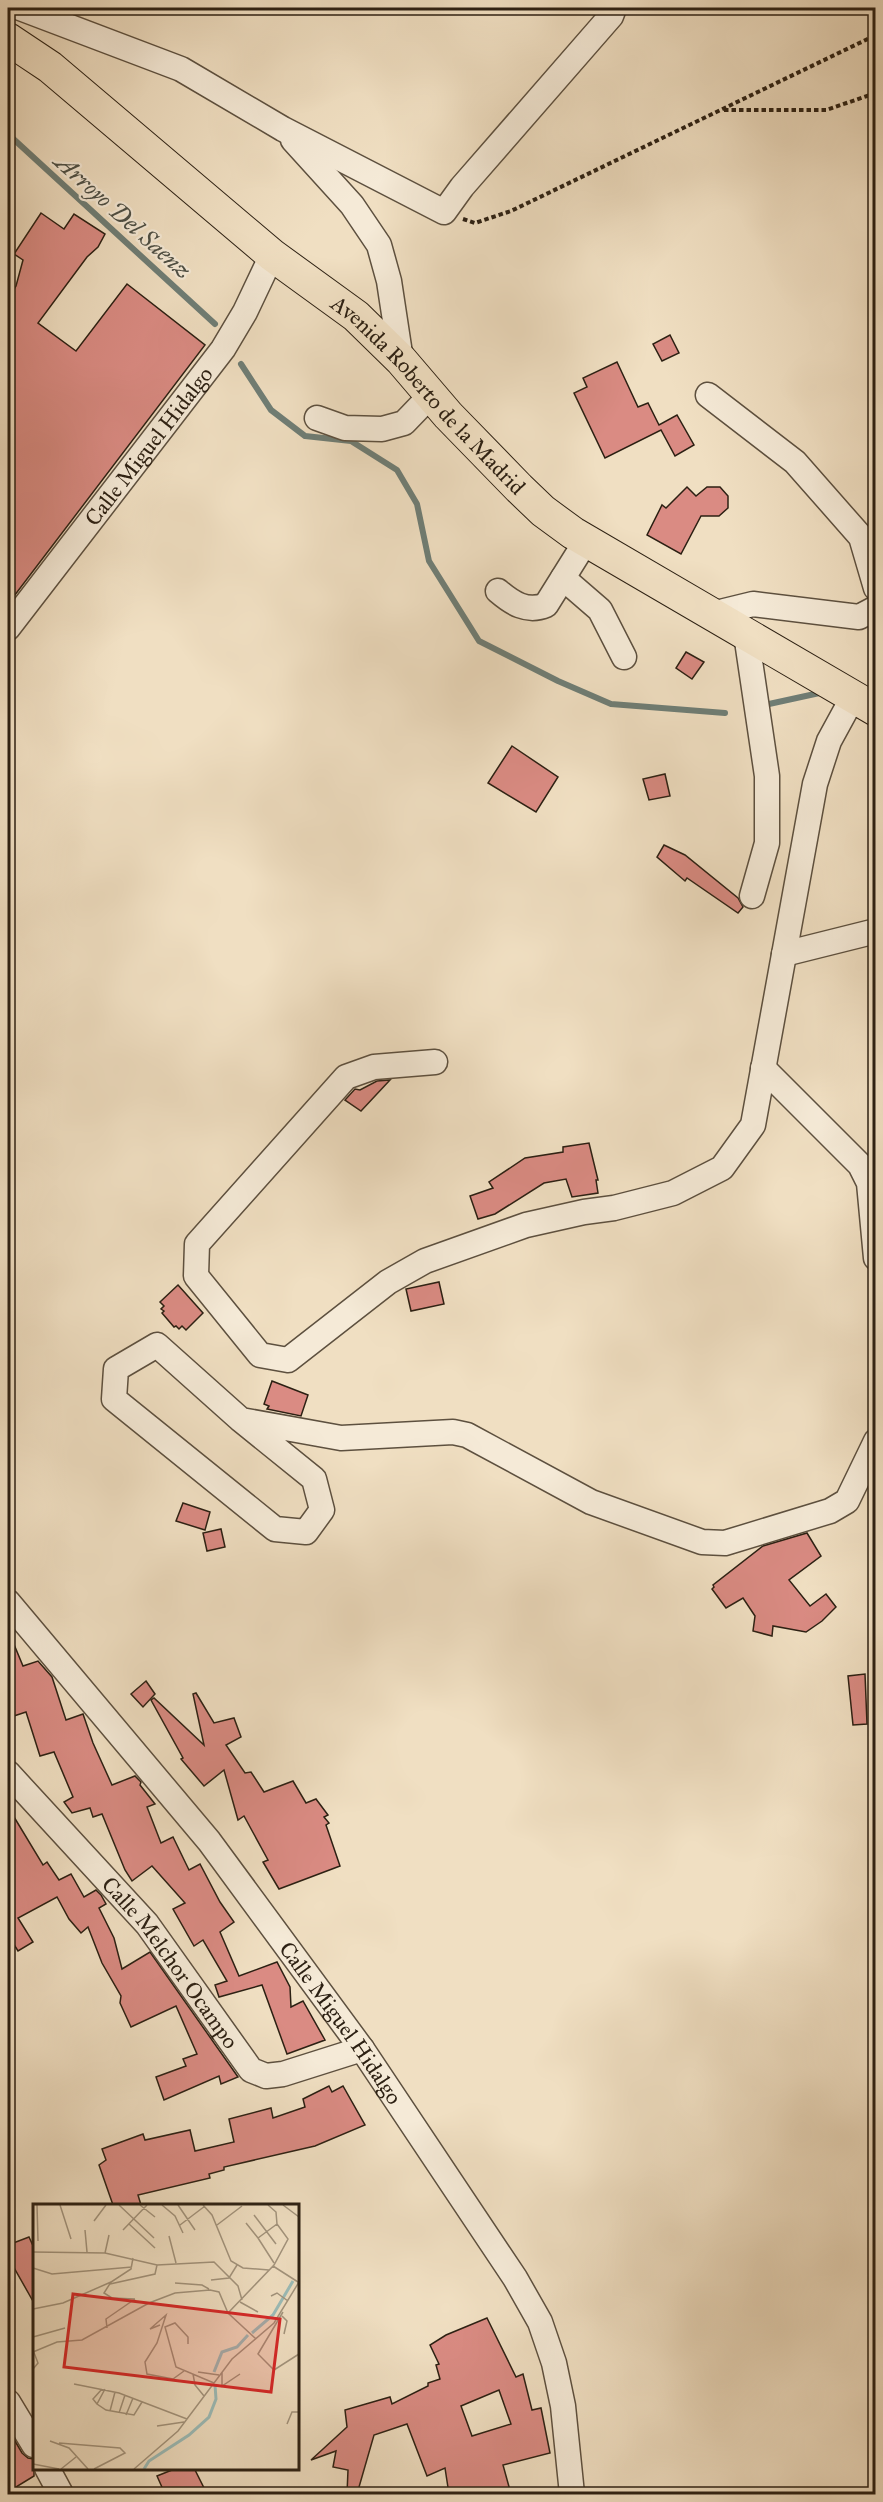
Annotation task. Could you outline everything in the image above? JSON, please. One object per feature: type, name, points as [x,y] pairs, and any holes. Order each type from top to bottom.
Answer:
[{"type":"main road","name":"Avenida Roberto de la Madrid","points":[[8,39],[50,67],[272,255],[356,316],[401,360],[431,395],[543,511],[586,541],[864,703]]},
{"type":"street","points":[[20,8],[181,69],[283,129],[444,212],[462,187],[611,16],[614,8]]},
{"type":"street","points":[[283,129],[352,205],[379,245],[389,281],[401,360]]},
{"type":"street","name":"Calle Miguel Hidalgo","points":[[8,628],[223,349],[245,312],[272,255]]},
{"type":"street","points":[[317,418],[345,428],[382,429],[404,423],[431,395]]},
{"type":"street","points":[[708,395],[795,462],[861,537],[876,588]]},
{"type":"street","points":[[498,591],[514,605],[539,608],[546,605],[586,541]]},
{"type":"street","points":[[563,578],[600,610],[624,657]]},
{"type":"street","points":[[712,614],[753,604],[859,617],[876,608]]},
{"type":"street","points":[[747,634],[767,776],[767,843],[752,896]]},
{"type":"street","points":[[435,1062],[374,1067],[346,1077],[197,1244],[196,1276],[260,1355],[288,1360],[388,1282],[425,1261],[526,1225],[614,1208],[673,1193],[722,1168],[753,1125],[815,784],[829,741],[864,703]]},
{"type":"street","points":[[784,954],[876,931]]},
{"type":"street","points":[[763,1068],[860,1165],[869,1184],[876,1258]]},
{"type":"street","points":[[241,1420],[314,1479],[322,1510],[306,1532],[275,1529],[114,1399],[116,1369],[157,1345],[241,1420],[341,1438],[453,1432],[467,1435],[591,1502],[702,1542],[725,1542],[830,1511],[846,1501],[876,1441]]},
{"type":"street","name":"Calle Miguel Hidalgo","points":[[8,1602],[209,1841],[362,2049],[515,2278],[540,2322],[554,2363],[563,2406],[569,2494]]},
{"type":"street","name":"Calle Melchor Ocampo","points":[[8,1773],[147,1924],[251,2070],[266,2076],[283,2074],[362,2049]]},
{"type":"street","points":[[8,2402],[33,2443]]},
{"type":"street","points":[[48,2469],[62,2494]]},
{"type":"path","points":[[444,212],[475,223],[511,211],[876,35]]},
{"type":"path","points":[[720,110],[826,110],[876,93]]},
{"type":"building","points":[[41,213],[64,229],[74,214],[105,234],[98,247],[87,257],[38,323],[76,351],[127,284],[205,345],[8,604],[8,299],[16,286],[23,260],[14,254]]},
{"type":"building","points":[[670,335],[679,353],[662,361],[653,344]]},
{"type":"building","points":[[617,362],[638,407],[648,403],[659,425],[677,415],[694,445],[675,456],[661,430],[605,458],[574,393],[587,387],[583,378]]},
{"type":"building","points":[[687,487],[696,496],[707,487],[720,487],[728,496],[728,508],[719,516],[701,516],[681,554],[647,535],[662,505],[666,508]]},
{"type":"building","points":[[686,652],[704,662],[692,679],[676,668]]},
{"type":"building","points":[[512,746],[558,777],[536,812],[488,783]]},
{"type":"building","points":[[665,774],[670,796],[649,800],[643,779]]},
{"type":"building","points":[[664,845],[685,855],[738,898],[743,907],[738,913],[687,878],[685,881],[657,857]]},
{"type":"building","points":[[390,1080],[361,1111],[345,1100],[355,1089],[360,1090],[377,1081]]},
{"type":"building","points":[[589,1143],[598,1180],[596,1180],[598,1193],[572,1197],[566,1179],[544,1183],[495,1214],[478,1219],[470,1196],[493,1188],[489,1182],[525,1158],[563,1152],[563,1147]]},
{"type":"building","points":[[439,1282],[444,1304],[411,1311],[406,1289]]},
{"type":"building","points":[[178,1285],[203,1313],[186,1330],[182,1326],[179,1329],[174,1327],[161,1309],[164,1306],[160,1302]]},
{"type":"building","points":[[272,1381],[308,1395],[301,1416],[267,1409],[269,1406],[264,1404]]},
{"type":"building","points":[[183,1503],[210,1512],[205,1530],[176,1521]]},
{"type":"building","points":[[221,1529],[225,1547],[207,1551],[203,1533]]},
{"type":"building","points":[[807,1533],[821,1556],[789,1580],[810,1606],[826,1594],[836,1607],[806,1632],[773,1626],[772,1636],[753,1631],[755,1616],[743,1598],[726,1608],[712,1589],[713,1585],[763,1546]]},
{"type":"building","points":[[8,1630],[23,1666],[38,1661],[52,1677],[66,1720],[83,1714],[112,1785],[135,1776],[155,1804],[147,1807],[161,1843],[173,1837],[189,1870],[200,1864],[220,1902],[234,1922],[220,1932],[239,1976],[277,1962],[290,1987],[291,2007],[303,2001],[325,2040],[287,2054],[262,1985],[219,1997],[215,1985],[227,1981],[203,1940],[194,1946],[173,1909],[185,1903],[152,1866],[132,1881],[125,1870],[102,1814],[93,1817],[90,1808],[72,1813],[64,1802],[73,1797],[54,1752],[40,1756],[26,1712],[8,1718]]},
{"type":"building","points":[[865,1674],[867,1724],[853,1725],[848,1676]]},
{"type":"building","points":[[146,1681],[155,1694],[143,1707],[131,1694]]},
{"type":"building","points":[[196,1693],[214,1723],[234,1718],[241,1737],[226,1745],[245,1773],[251,1772],[264,1792],[293,1781],[306,1803],[316,1799],[328,1815],[324,1817],[329,1823],[326,1825],[340,1866],[279,1889],[263,1862],[268,1860],[244,1816],[238,1820],[224,1770],[204,1786],[181,1759],[183,1758],[151,1700],[154,1698],[204,1745],[193,1694]]},
{"type":"building","points":[[8,1807],[43,1865],[47,1862],[59,1880],[71,1874],[84,1897],[96,1890],[101,1895],[106,1904],[99,1908],[114,1938],[122,1969],[150,1952],[238,2077],[221,2084],[219,2076],[164,2100],[156,2077],[186,2066],[183,2059],[197,2054],[176,2006],[131,2027],[120,2003],[121,1996],[102,1963],[88,1927],[81,1933],[69,1919],[57,1897],[18,1918],[33,1942],[18,1951],[8,1935]]},
{"type":"building","points":[[329,2086],[332,2092],[343,2086],[365,2125],[315,2146],[224,2167],[224,2170],[209,2174],[210,2178],[138,2195],[141,2204],[113,2204],[99,2165],[106,2160],[102,2149],[143,2134],[145,2140],[190,2130],[195,2151],[234,2142],[229,2119],[271,2108],[273,2118],[305,2107],[303,2099]]},
{"type":"building","points":[[29,2237],[33,2246],[33,2301],[8,2257],[8,2245]]},
{"type":"building","points":[[487,2318],[516,2377],[523,2374],[532,2410],[541,2408],[550,2453],[503,2465],[511,2494],[449,2494],[445,2468],[427,2476],[407,2424],[374,2435],[357,2494],[347,2494],[348,2470],[333,2467],[336,2451],[311,2460],[347,2427],[345,2410],[390,2397],[392,2404],[428,2386],[428,2383],[440,2379],[436,2365],[439,2364],[430,2345],[446,2335]],"holes":[[[499,2390],[511,2424],[472,2436],[461,2406]]]},
{"type":"building","points":[[8,2429],[22,2453],[33,2459],[34,2476],[8,2492]]},
{"type":"building","points":[[174,2469],[194,2469],[204,2488],[191,2494],[165,2494],[157,2476]]},
{"type":"waterway","name":"Arroyo Del Saenz","points":[[8,134],[215,324]]},
{"type":"waterway","name":"Arroyo Del Saenz","points":[[241,364],[271,410],[305,436],[351,441],[397,470],[417,504],[429,561],[479,641],[558,681],[611,704],[725,713]]},
{"type":"waterway","name":"Arroyo Del Saenz","points":[[769,704],[824,692]]}]
